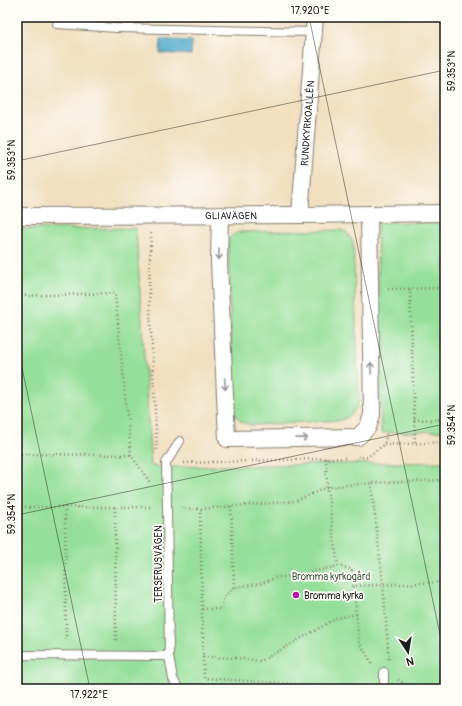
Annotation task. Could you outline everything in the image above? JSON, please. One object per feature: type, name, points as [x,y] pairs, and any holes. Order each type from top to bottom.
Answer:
[{"type":"street","name":"RUNDKYRKOALLÉN","points":[[300,215],[315,24]]},
{"type":"street","name":"GLIAVÄGEN","points":[[17,216],[445,213]]},
{"type":"street","points":[[220,215],[219,262],[227,439],[358,437],[368,427],[372,415],[369,214]]},
{"type":"lane","name":"RUNDKYRKOALLÉN","points":[[57,24],[117,28],[315,24]]},
{"type":"lane","points":[[166,463],[180,441]]},
{"type":"lane","name":"TERSERUSVÄGEN","points":[[166,463],[168,507],[169,656],[173,679],[179,689]]},
{"type":"lane","points":[[17,655],[169,656]]},
{"type":"lane","points":[[384,672],[384,689]]},
{"type":"path","points":[[151,232],[149,289],[158,462],[367,457],[384,445],[415,442],[445,442]]},
{"type":"path","points":[[383,289],[445,288]]},
{"type":"path","points":[[410,289],[415,442]]},
{"type":"path","points":[[17,296],[115,293],[131,456],[168,507]]},
{"type":"path","points":[[414,420],[445,419]]},
{"type":"path","points":[[384,445],[388,429]]},
{"type":"path","points":[[17,454],[131,456]]},
{"type":"path","points":[[326,458],[327,487],[338,566]]},
{"type":"path","points":[[17,507],[168,507],[200,509],[296,501],[327,487],[371,483],[445,480]]},
{"type":"path","points":[[202,609],[221,609],[224,597],[234,587],[260,584],[277,576],[291,577],[338,566],[352,569],[359,642],[374,666],[384,672],[389,661],[383,584],[371,483]]},
{"type":"path","points":[[231,506],[234,587]]},
{"type":"path","points":[[65,507],[66,655]]},
{"type":"path","points":[[115,507],[116,656]]},
{"type":"path","points":[[200,509],[204,678],[368,689]]},
{"type":"path","points":[[353,586],[445,582]]},
{"type":"path","points":[[203,657],[236,658],[261,661],[337,618],[357,614]]},
{"type":"green space","points":[[377,222],[445,223],[445,431],[381,433]]},
{"type":"green space","name":"Bromma kyrkogård","points":[[136,228],[151,466],[166,467],[445,462],[445,689],[17,689],[17,229]]},
{"type":"green space","points":[[341,230],[346,232],[353,242],[359,402],[354,411],[342,420],[251,425],[241,422],[233,412],[229,240],[232,235],[240,232]]},
{"type":"water","points":[[161,39],[192,41],[191,55],[160,53]]},
{"type":"place","name":"Bromma kyrka","points":[[296,595]]}]
